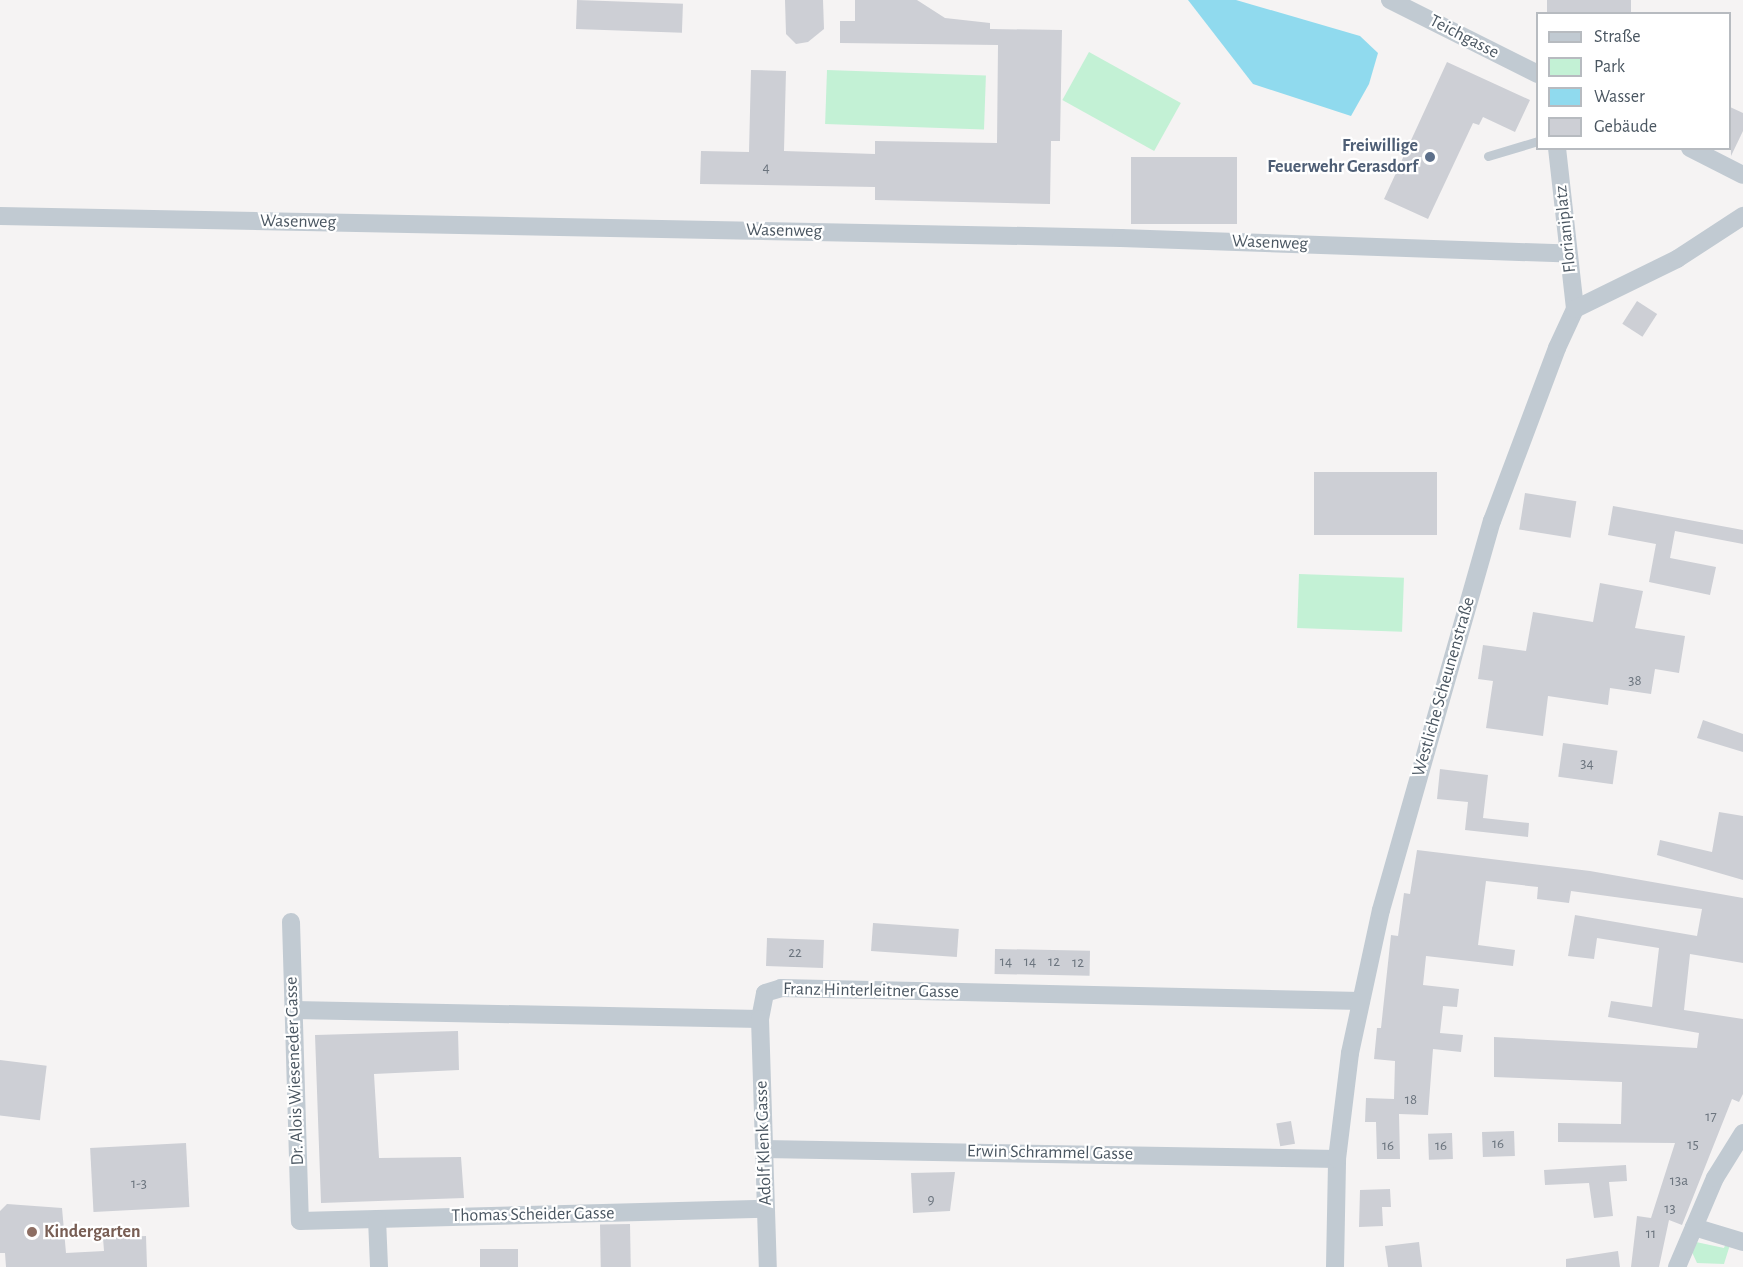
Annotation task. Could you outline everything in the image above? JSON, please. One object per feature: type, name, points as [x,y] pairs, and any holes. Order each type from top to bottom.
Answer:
[{"type":"street","name":"Teichgasse","points":[[1390,0],[1536,73]]},
{"type":"street","name":"Florianiplatz","points":[[1557,150],[1575,309]]},
{"type":"street","points":[[1694,150],[1743,175]]},
{"type":"street","name":"Wasenweg","points":[[0,216],[1109,238],[1568,254]]},
{"type":"street","points":[[1575,309],[1677,259],[1743,216]]},
{"type":"street","name":"Westliche Scheunenstraße","points":[[1335,1267],[1337,1159],[1361,1001],[1381,910],[1492,520],[1575,309]]},
{"type":"street","name":"Dr. Alois Wieseneder Gasse","points":[[291,922],[300,1221]]},
{"type":"street","name":"Franz Hinterleitner Gasse","points":[[760,1019],[765,993],[781,988],[1361,1001]]},
{"type":"street","points":[[294,1010],[760,1019]]},
{"type":"street","name":"Adolf Klenk Gasse","points":[[760,1019],[768,1267]]},
{"type":"street","points":[[1677,1267],[1694,1227],[1743,1133]]},
{"type":"street","name":"Erwin Schrammel Gasse","points":[[764,1149],[1337,1159]]},
{"type":"street","name":"Thomas Scheider Gasse","points":[[300,1221],[766,1209]]},
{"type":"street","points":[[377,1219],[379,1267]]},
{"type":"street","points":[[1694,1227],[1743,1242]]},
{"type":"lane","points":[[1488,156],[1536,142]]},
{"type":"green space","points":[[1089,52],[1181,103],[1154,151],[1062,100]]},
{"type":"green space","points":[[827,70],[986,76],[984,130],[825,124]]},
{"type":"green space","points":[[1299,574],[1404,578],[1402,632],[1297,628]]},
{"type":"green space","points":[[1729,1234],[1733,1235],[1724,1264],[1697,1263],[1691,1250],[1696,1242],[1724,1248]]},
{"type":"water","points":[[1188,0],[1236,0],[1360,36],[1378,53],[1369,84],[1351,116],[1253,84]]},
{"type":"building","points":[[577,0],[683,4],[682,33],[576,29]]},
{"type":"building","points":[[785,0],[823,0],[824,29],[808,42],[796,44],[786,34]]},
{"type":"building","points":[[855,0],[917,0],[945,18],[990,23],[990,29],[1062,30],[1060,141],[1051,141],[1050,204],[875,200],[875,187],[700,184],[701,151],[749,152],[751,70],[786,71],[784,151],[875,154],[875,141],[997,143],[998,45],[840,43],[840,21],[855,21]]},
{"type":"building","points":[[1547,0],[1631,0],[1631,12],[1547,12]]},
{"type":"building","name":"Freiwillige Feuerwehr Gerasdorf","points":[[1447,62],[1530,100],[1515,132],[1483,117],[1479,125],[1473,123],[1428,219],[1384,199]]},
{"type":"building","points":[[1731,107],[1743,113],[1743,131],[1731,156]]},
{"type":"building","points":[[1131,157],[1237,157],[1237,224],[1131,224]]},
{"type":"building","points":[[1637,301],[1657,314],[1642,337],[1622,324]]},
{"type":"building","points":[[1314,472],[1437,472],[1437,535],[1314,535]]},
{"type":"building","points":[[1525,493],[1576,501],[1571,538],[1519,530]]},
{"type":"building","points":[[1613,506],[1743,530],[1743,544],[1675,531],[1670,558],[1716,567],[1710,595],[1649,582],[1656,544],[1608,535]]},
{"type":"building","points":[[1600,583],[1643,591],[1635,628],[1685,636],[1679,673],[1655,669],[1651,694],[1610,688],[1608,705],[1548,696],[1543,736],[1486,728],[1493,681],[1478,679],[1483,645],[1526,651],[1533,612],[1593,622]]},
{"type":"building","points":[[1703,720],[1743,734],[1743,752],[1697,738]]},
{"type":"building","points":[[1563,743],[1617,751],[1613,784],[1558,777]]},
{"type":"building","points":[[1440,769],[1488,775],[1483,818],[1529,823],[1528,837],[1465,830],[1468,802],[1437,799]]},
{"type":"building","points":[[1719,812],[1743,816],[1743,880],[1657,855],[1660,840],[1712,852]]},
{"type":"building","points":[[1417,850],[1590,871],[1743,898],[1743,963],[1690,954],[1684,1010],[1743,1019],[1743,1094],[1739,1102],[1732,1099],[1682,1225],[1669,1220],[1659,1267],[1631,1267],[1637,1216],[1651,1218],[1675,1143],[1558,1142],[1558,1123],[1621,1124],[1622,1082],[1494,1077],[1494,1037],[1697,1048],[1699,1033],[1608,1017],[1611,1001],[1652,1007],[1659,948],[1597,938],[1594,959],[1568,956],[1575,915],[1697,936],[1702,909],[1571,891],[1569,903],[1537,899],[1538,887],[1486,881],[1478,945],[1515,950],[1513,966],[1426,956],[1423,985],[1459,989],[1457,1007],[1443,1006],[1440,1033],[1463,1035],[1461,1052],[1433,1049],[1428,1115],[1399,1114],[1400,1159],[1377,1159],[1376,1122],[1365,1122],[1366,1098],[1394,1099],[1395,1061],[1374,1059],[1377,1028],[1381,1028],[1391,935],[1398,936],[1404,893],[1410,894]]},
{"type":"building","points":[[873,923],[959,929],[957,957],[871,951]]},
{"type":"building","points":[[767,938],[824,940],[823,968],[766,966]]},
{"type":"building","points":[[995,949],[1090,951],[1090,976],[995,974]]},
{"type":"building","points":[[458,1031],[459,1070],[374,1074],[379,1158],[461,1157],[464,1198],[321,1203],[315,1035]]},
{"type":"building","points":[[0,1060],[47,1066],[40,1120],[0,1115]]},
{"type":"building","points":[[1291,1121],[1295,1144],[1280,1146],[1276,1124]]},
{"type":"building","points":[[1514,1131],[1515,1156],[1483,1157],[1482,1132]]},
{"type":"building","points":[[1452,1133],[1453,1159],[1429,1160],[1428,1134]]},
{"type":"building","points":[[186,1143],[189,1207],[93,1212],[90,1148]]},
{"type":"building","points":[[1626,1165],[1627,1181],[1609,1182],[1613,1216],[1594,1218],[1589,1183],[1545,1185],[1544,1170]]},
{"type":"building","points":[[955,1172],[950,1211],[913,1213],[911,1173]]},
{"type":"building","points":[[1390,1189],[1391,1207],[1382,1207],[1383,1226],[1359,1227],[1360,1190]]},
{"type":"building","name":"Kindergarten","points":[[7,1204],[62,1208],[66,1253],[104,1251],[103,1238],[146,1236],[147,1267],[6,1267],[5,1253],[0,1253],[0,1211]]},
{"type":"building","points":[[630,1224],[631,1267],[601,1267],[600,1225]]},
{"type":"building","points":[[1419,1242],[1422,1267],[1388,1267],[1385,1246]]},
{"type":"building","points":[[480,1249],[518,1249],[518,1267],[480,1267]]},
{"type":"building","points":[[1618,1251],[1620,1267],[1566,1267],[1566,1259]]},
{"type":"place","name":"Freiwillige Feuerwehr Gerasdorf","points":[[1430,157]]},
{"type":"place","name":"Kindergarten","points":[[32,1232]]}]
